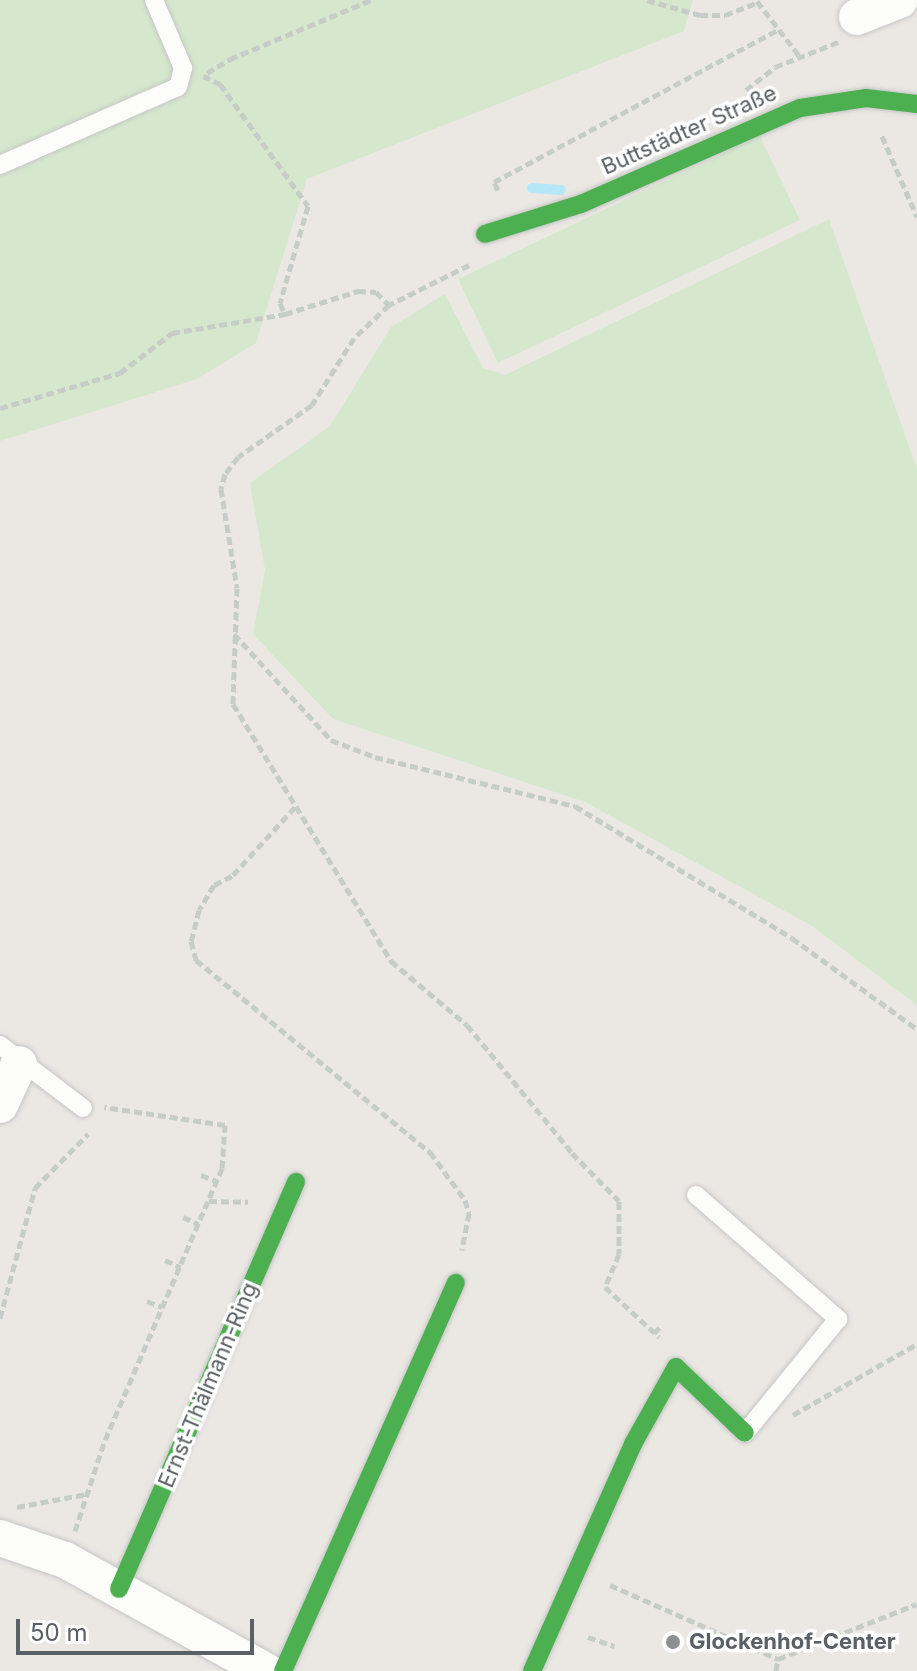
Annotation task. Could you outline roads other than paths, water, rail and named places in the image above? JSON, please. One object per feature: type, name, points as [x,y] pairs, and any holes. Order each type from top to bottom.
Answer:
[{"type":"street","points":[[857,17],[900,0]]},
{"type":"street","name":"Buttstädter Straße","points":[[485,234],[581,204],[752,125],[800,108],[866,98],[917,104]]},
{"type":"street","points":[[0,1105],[10,1055]]},
{"type":"street","name":"Ernst-Thälmann-Ring","points":[[119,1589],[296,1182]]},
{"type":"street","points":[[283,1671],[456,1283]]},
{"type":"street","points":[[532,1671],[633,1444],[676,1367],[749,1428]]},
{"type":"street","points":[[6,1538],[119,1589],[266,1671]]},
{"type":"lane","points":[[0,165],[178,87],[183,68],[154,0]]},
{"type":"lane","points":[[10,1055],[89,1107]]},
{"type":"lane","points":[[696,1195],[838,1319],[749,1428]]},
{"type":"waterway","points":[[532,188],[561,190]]},
{"type":"place","name":"Glockenhof-Center","points":[[673,1642]]}]
